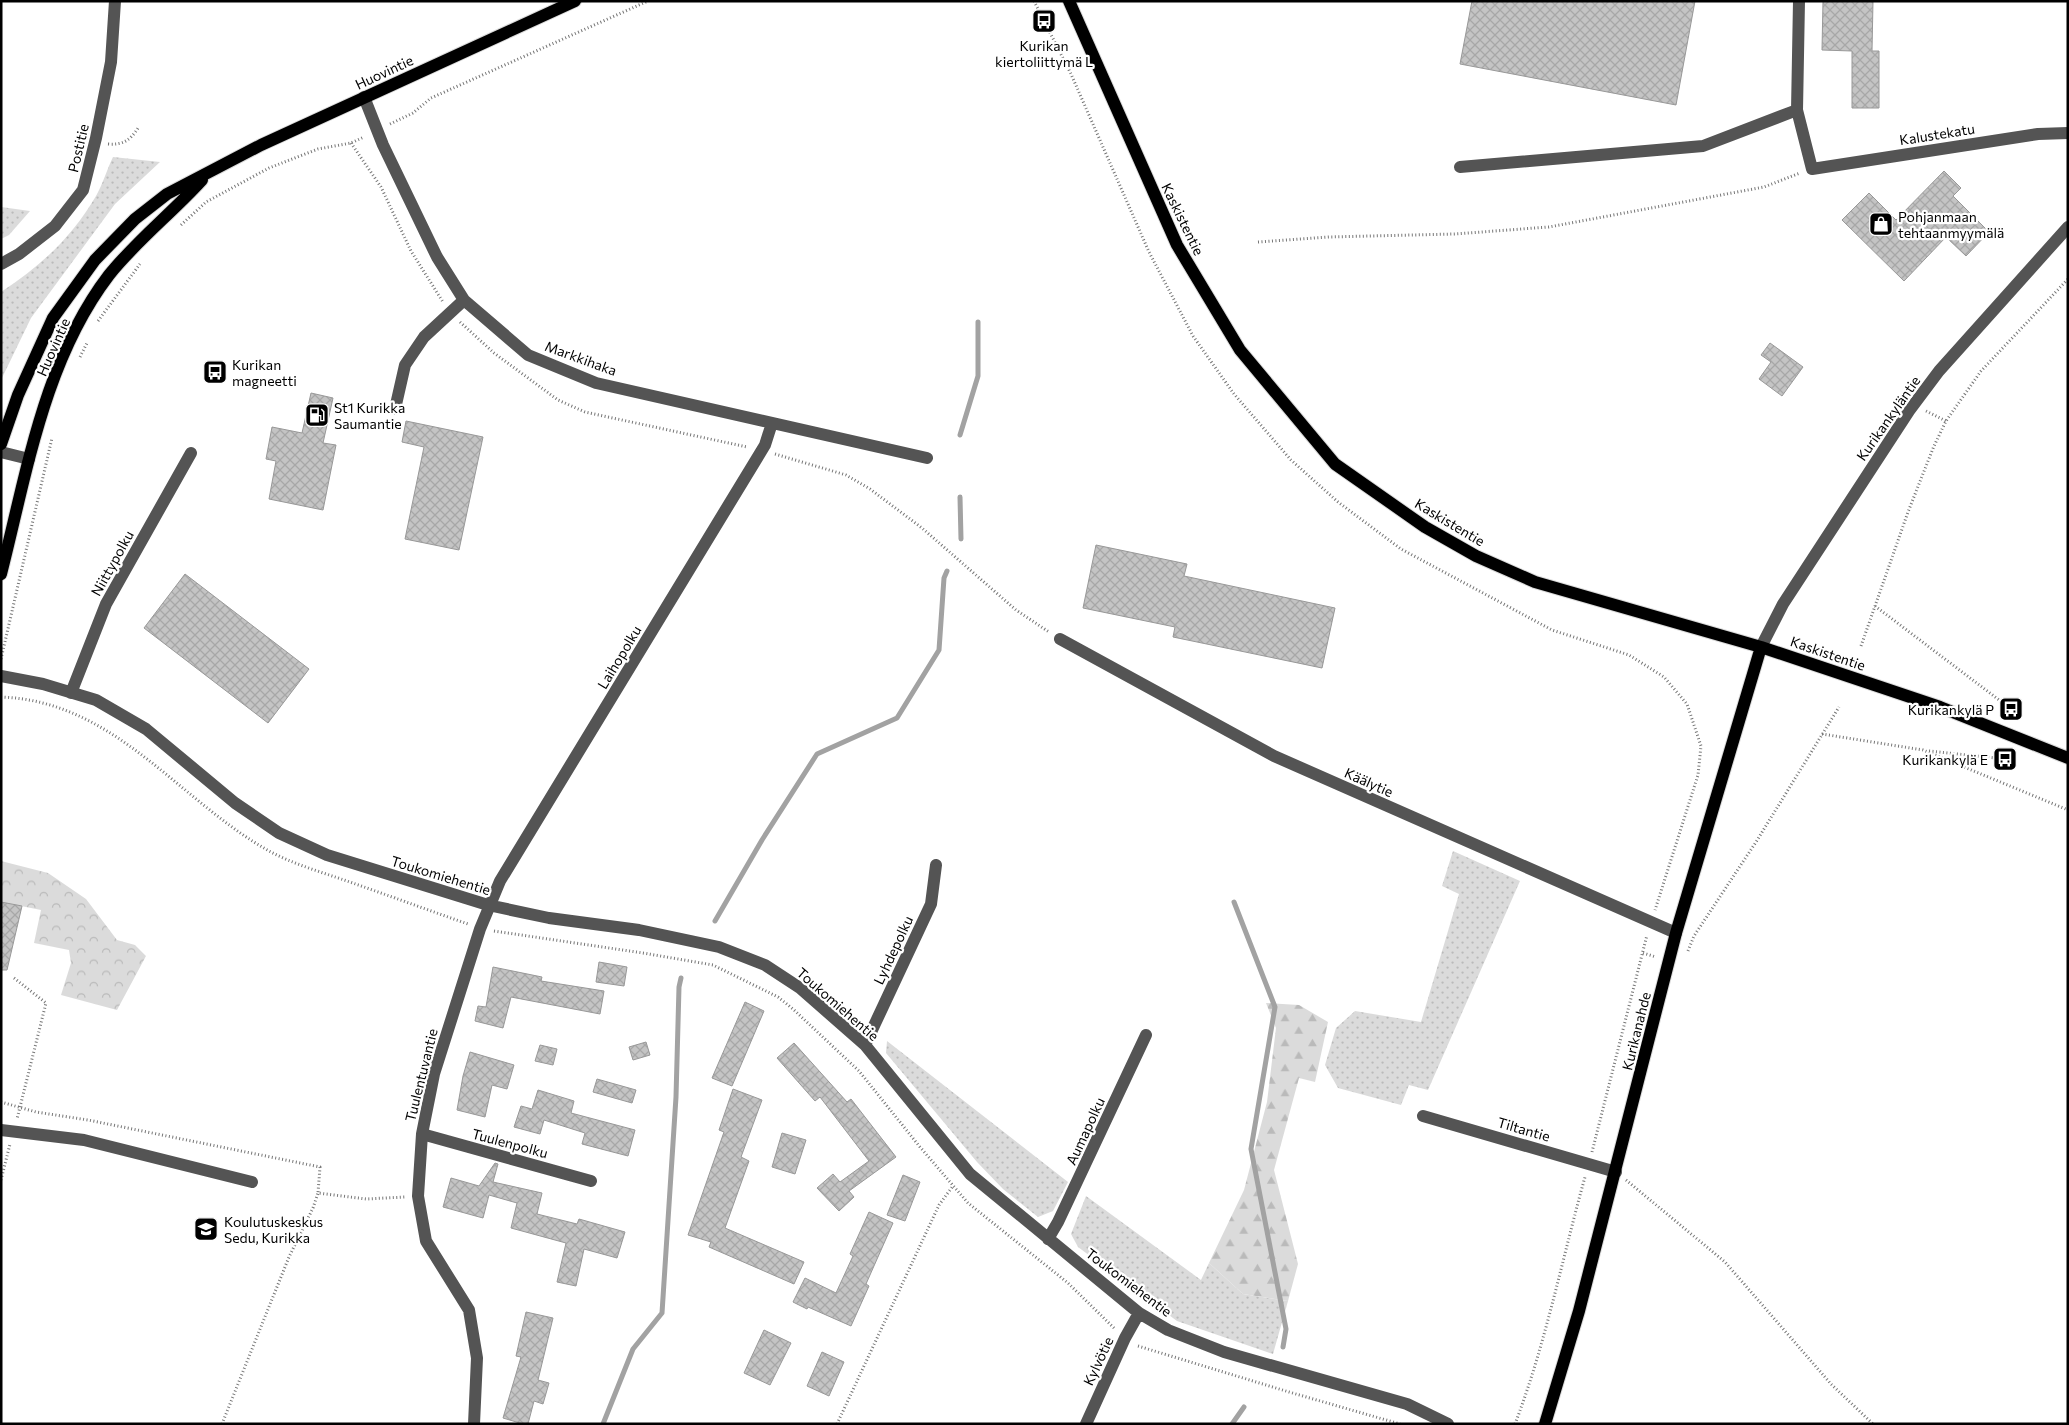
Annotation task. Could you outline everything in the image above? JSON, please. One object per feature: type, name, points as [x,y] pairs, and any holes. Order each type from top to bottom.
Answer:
[{"type":"main road","name":"Huovintie","points":[[1,444],[18,395],[52,318],[95,260],[136,219],[167,194],[261,146],[364,97],[575,1]]},
{"type":"main road","name":"Kaskistentie","points":[[1069,1],[1177,245],[1240,350],[1335,464],[1425,527],[1476,556],[1535,582],[1761,647],[1940,707],[2068,758]]},
{"type":"main road","name":"Huovintie","points":[[1,574],[44,405],[73,332],[109,276],[146,234],[180,204],[207,174]]},
{"type":"main road","name":"Kurikanahde","points":[[1545,1424],[1574,1329],[1616,1172],[1676,933],[1761,647]]},
{"type":"street","name":"Postitie","points":[[1,264],[19,254],[55,226],[83,190],[96,138],[111,62],[115,1]]},
{"type":"street","points":[[1799,1],[1797,110],[1812,168]]},
{"type":"street","name":"Markkihaka","points":[[364,97],[377,131],[437,258],[464,300],[528,355],[596,383],[927,458]]},
{"type":"street","points":[[1460,167],[1703,146],[1797,110]]},
{"type":"street","name":"Kalustekatu","points":[[1812,168],[2038,134],[2068,133]]},
{"type":"street","name":"Kurikankyläntie","points":[[1761,647],[1782,604],[1939,371],[2068,227]]},
{"type":"street","points":[[395,409],[405,365],[424,337],[464,300]]},
{"type":"street","name":"Laihopolku","points":[[488,906],[500,881],[765,445],[772,423]]},
{"type":"street","points":[[1,452],[29,459]]},
{"type":"street","name":"Niittypolku","points":[[71,693],[106,604],[191,453]]},
{"type":"street","name":"Käälytie","points":[[1060,639],[1274,756],[1676,933]]},
{"type":"street","name":"Toukomiehentie","points":[[1,676],[44,684],[96,700],[146,729],[235,803],[279,833],[327,855],[488,906],[549,918],[639,930],[719,947],[765,965],[800,988],[866,1045],[970,1174],[1139,1312],[1168,1330],[1224,1352],[1407,1404],[1448,1424]]},
{"type":"street","name":"Lyhdepolku","points":[[866,1045],[931,904],[936,865]]},
{"type":"street","name":"Tuulentuvantie","points":[[474,1424],[477,1358],[469,1310],[426,1241],[418,1196],[422,1134],[434,1074],[488,906]]},
{"type":"street","name":"Aumapolku","points":[[1048,1239],[1058,1222],[1146,1035]]},
{"type":"street","name":"Tiltantie","points":[[1423,1116],[1616,1172]]},
{"type":"street","points":[[7,1131],[84,1140],[252,1182]]},
{"type":"street","name":"Tuulenpolku","points":[[422,1134],[591,1181]]},
{"type":"street","name":"Kylvötie","points":[[1086,1424],[1125,1338],[1139,1312]]},
{"type":"path","points":[[177,228],[206,202],[269,168],[318,148],[350,143],[413,113],[431,98],[648,1]]},
{"type":"path","points":[[1034,1],[1071,74],[1149,252],[1193,336],[1234,394],[1291,460],[1338,502],[1401,549],[1552,630],[1629,655],[1664,677],[1687,704],[1701,746],[1698,775],[1651,922],[1555,1299],[1528,1389],[1515,1424]]},
{"type":"path","points":[[96,138],[108,144],[122,144],[132,138],[138,128]]},
{"type":"path","points":[[1258,242],[1329,237],[1454,234],[1549,227],[1764,187],[1812,168]]},
{"type":"path","points":[[97,323],[143,261]]},
{"type":"path","points":[[1860,646],[1908,512],[1946,421],[1981,371],[2068,279]]},
{"type":"path","points":[[77,364],[89,339]]},
{"type":"path","points":[[1915,404],[1946,421]]},
{"type":"path","points":[[1,659],[53,433]]},
{"type":"path","points":[[1875,606],[2011,709]]},
{"type":"path","points":[[1,698],[16,698],[62,709],[94,722],[135,749],[228,825],[271,852],[328,875],[480,929],[713,965],[778,998],[793,1009],[859,1071],[968,1202],[1068,1283],[1125,1338],[1134,1344],[1166,1355],[1400,1424]]},
{"type":"path","points":[[1643,953],[1682,964],[1694,936],[1756,842],[1839,707]]},
{"type":"path","points":[[1822,734],[1923,750],[2005,759]]},
{"type":"path","points":[[1923,750],[2068,810]]},
{"type":"path","points":[[1,1180],[7,1131],[20,1107],[46,1003],[14,978]]},
{"type":"path","points":[[1,1102],[320,1167],[318,1193],[313,1208],[289,1257],[222,1424]]},
{"type":"path","points":[[1616,1172],[1725,1262],[1831,1384],[1874,1424]]},
{"type":"path","points":[[837,1424],[939,1205],[953,1186]]},
{"type":"path","points":[[318,1193],[366,1199],[418,1196]]},
{"type":"green space","points":[[113,157],[160,162],[115,204],[31,318],[1,380],[1,292],[42,261],[77,225],[98,191]]},
{"type":"green space","points":[[1,207],[30,211],[9,235],[1,239]]},
{"type":"green space","points":[[1453,851],[1520,881],[1428,1090],[1409,1085],[1401,1105],[1338,1088],[1325,1065],[1336,1028],[1355,1011],[1421,1022],[1459,894],[1442,886]]},
{"type":"green space","points":[[1,861],[48,873],[86,899],[117,940],[135,945],[146,956],[117,1010],[61,995],[71,963],[69,950],[34,943],[41,910],[1,902]]},
{"type":"green space","points":[[1266,1003],[1299,1005],[1328,1022],[1315,1082],[1299,1078],[1274,1170],[1298,1264],[1288,1301],[1243,1294],[1209,1263],[1244,1190],[1267,1102],[1276,1028]]},
{"type":"green space","points":[[887,1041],[1068,1182],[1053,1211],[1038,1217],[1003,1189],[977,1162],[886,1053]]},
{"type":"green space","points":[[1086,1196],[1201,1280],[1209,1263],[1243,1294],[1288,1301],[1273,1354],[1177,1321],[1078,1247],[1071,1234]]},
{"type":"building","points":[[1472,1],[1695,1],[1676,105],[1460,64]]},
{"type":"building","points":[[1823,1],[1873,1],[1872,51],[1879,51],[1879,108],[1852,108],[1852,51],[1822,50]]},
{"type":"building","points":[[1944,171],[1961,188],[1953,196],[1989,232],[1966,256],[1946,237],[1904,281],[1842,220],[1869,193],[1896,220]]},
{"type":"building","points":[[1770,343],[1803,367],[1782,396],[1759,379],[1771,362],[1761,355]]},
{"type":"building","points":[[311,393],[333,398],[323,443],[336,445],[323,510],[269,499],[276,461],[266,459],[272,427],[302,433]]},
{"type":"building","points":[[406,421],[483,437],[459,550],[405,539],[424,447],[402,442]]},
{"type":"building","points":[[1096,545],[1187,564],[1184,576],[1335,608],[1322,668],[1173,637],[1175,627],[1083,608]]},
{"type":"building","points":[[185,574],[309,669],[268,723],[144,628]]},
{"type":"building","points":[[1,902],[22,906],[7,970],[1,970]]},
{"type":"building","points":[[599,962],[627,967],[624,986],[596,982]]},
{"type":"building","points":[[493,967],[542,977],[541,981],[604,991],[600,1014],[511,997],[503,1028],[475,1021],[478,1006],[486,1007]]},
{"type":"building","points":[[745,1002],[764,1011],[732,1086],[712,1078]]},
{"type":"building","points":[[646,1042],[650,1055],[633,1060],[629,1047]]},
{"type":"building","points":[[794,1043],[847,1102],[851,1099],[896,1157],[849,1191],[854,1197],[839,1211],[817,1188],[833,1174],[840,1182],[869,1161],[820,1097],[815,1101],[777,1058]]},
{"type":"building","points":[[540,1045],[557,1049],[553,1065],[535,1061]]},
{"type":"building","points":[[470,1052],[514,1065],[507,1089],[492,1085],[485,1117],[457,1110],[463,1076]]},
{"type":"building","points":[[597,1079],[636,1090],[632,1103],[593,1092]]},
{"type":"building","points":[[733,1089],[762,1100],[741,1157],[749,1161],[725,1228],[804,1262],[794,1284],[709,1247],[711,1242],[688,1235],[724,1132],[719,1130]]},
{"type":"building","points":[[538,1090],[574,1101],[571,1113],[635,1130],[628,1156],[582,1144],[585,1133],[544,1120],[540,1134],[514,1127],[521,1106],[532,1109]]},
{"type":"building","points":[[782,1133],[806,1140],[795,1174],[772,1167]]},
{"type":"building","points":[[495,1163],[498,1164],[493,1182],[542,1193],[537,1214],[577,1224],[579,1219],[625,1232],[617,1258],[584,1249],[576,1286],[557,1282],[566,1243],[511,1228],[517,1203],[489,1195],[483,1218],[443,1207],[451,1178],[479,1186]]},
{"type":"building","points":[[903,1175],[920,1182],[905,1221],[887,1215]]},
{"type":"building","points":[[869,1212],[893,1223],[866,1284],[869,1286],[851,1326],[793,1302],[805,1278],[836,1293],[853,1256],[850,1254]]},
{"type":"building","points":[[526,1312],[553,1318],[538,1380],[549,1383],[543,1404],[534,1401],[528,1424],[523,1424],[503,1418],[521,1357],[516,1356]]},
{"type":"building","points":[[764,1330],[791,1343],[770,1385],[744,1373]]},
{"type":"building","points":[[822,1352],[844,1362],[829,1396],[807,1386]]},
{"type":"waterway","points":[[960,435],[978,376],[978,322]]},
{"type":"waterway","points":[[960,497],[961,539]]},
{"type":"waterway","points":[[715,921],[762,840],[817,754],[897,718],[939,650],[944,578],[947,571]]},
{"type":"waterway","points":[[1234,902],[1275,1007],[1251,1149],[1286,1329],[1283,1347]]},
{"type":"waterway","points":[[603,1424],[633,1349],[662,1313],[676,1097],[679,987],[681,978]]},
{"type":"waterway","points":[[1232,1424],[1244,1407]]},
{"type":"place","name":"Kurikan kiertoliittymä L","points":[[1044,21]]},
{"type":"place","name":"Pohjanmaan tehtaanmyymälä","points":[[1881,224]]},
{"type":"place","name":"Kurikan magneetti","points":[[215,372]]},
{"type":"place","name":"St1 Kurikka Saumantie","points":[[317,415]]},
{"type":"place","name":"Kurikankylä P","points":[[2011,709]]},
{"type":"place","name":"Kurikankylä E","points":[[2005,759]]},
{"type":"place","name":"Koulutuskeskus Sedu, Kurikka","points":[[206,1229]]}]
